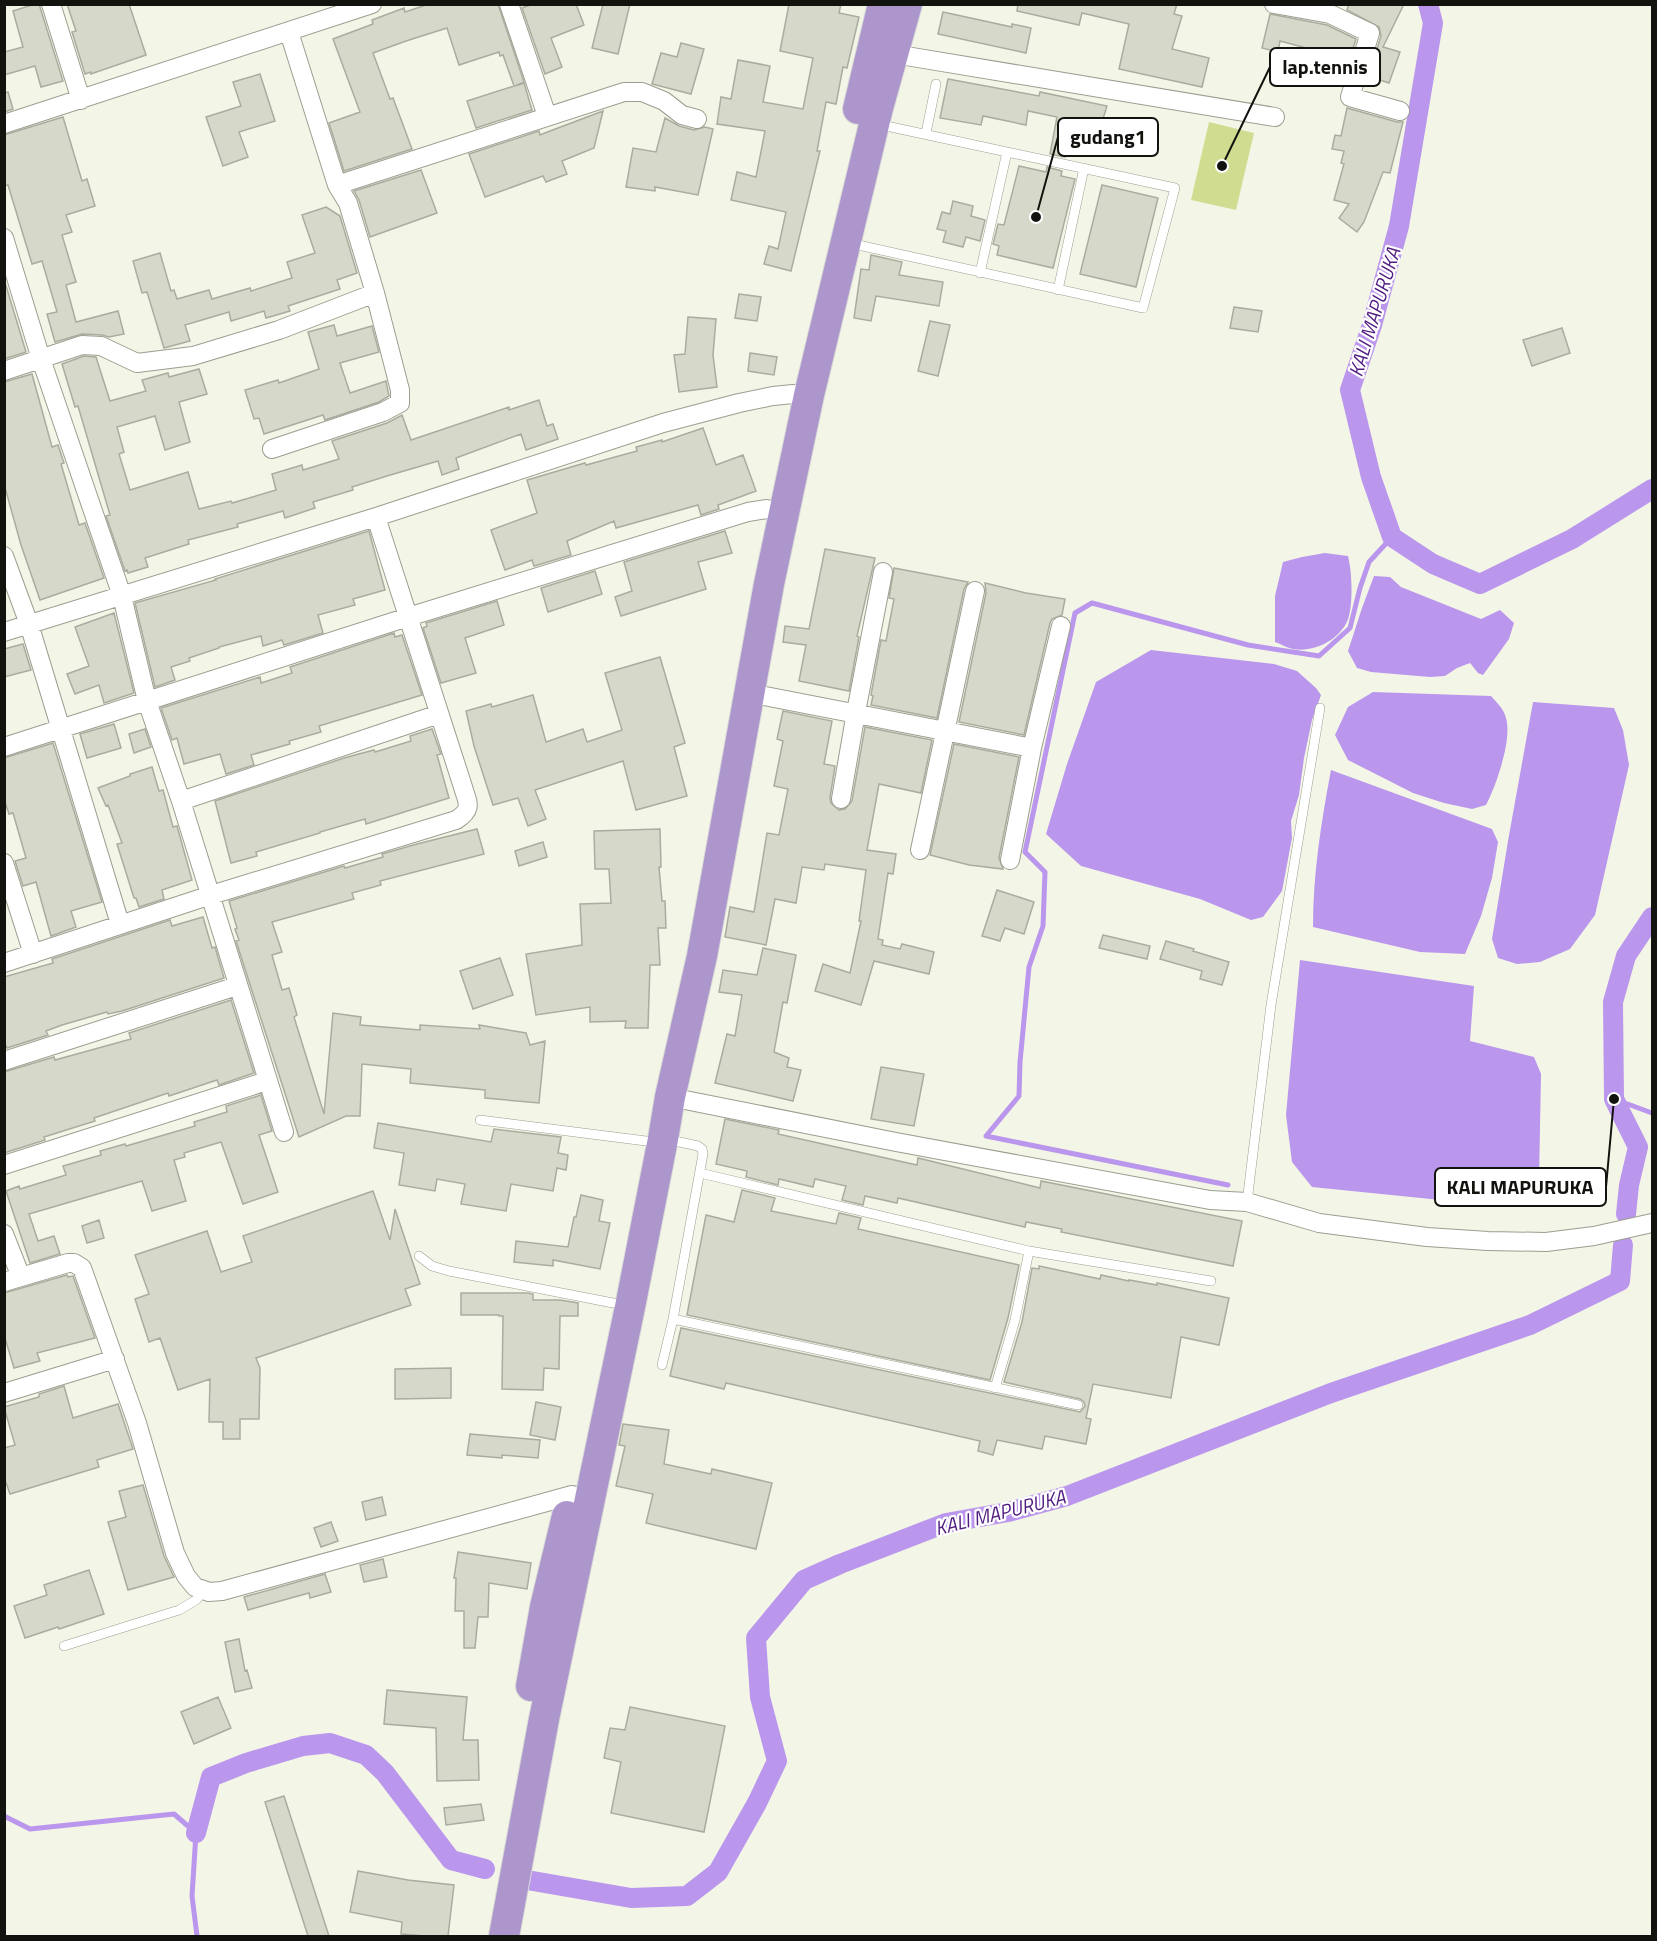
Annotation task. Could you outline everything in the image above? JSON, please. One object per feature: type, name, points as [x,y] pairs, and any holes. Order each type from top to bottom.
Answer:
[{"type":"highway","points":[[484,1936],[534,1718],[589,1510],[655,1140],[664,1056],[767,509],[825,245],[883,4]]},
{"type":"highway","points":[[504,1936],[534,1718],[545,1607],[572,1495],[613,1303],[655,1140],[670,1097],[702,956],[769,584],[809,395],[846,243],[869,123],[894,54],[907,4]]},
{"type":"street","points":[[51,4],[81,100]]},
{"type":"street","points":[[4,124],[372,4]]},
{"type":"street","points":[[509,4],[547,116]]},
{"type":"street","points":[[1274,4],[1330,14],[1370,33],[1350,97],[1400,111]]},
{"type":"street","points":[[272,449],[383,412],[400,403],[400,390],[375,293],[348,203],[338,185],[289,32]]},
{"type":"street","points":[[894,54],[1275,117]]},
{"type":"street","points":[[338,185],[624,92],[642,92],[664,101],[682,115],[697,119]]},
{"type":"street","points":[[4,238],[8,265],[122,596],[147,701],[181,801],[284,1132]]},
{"type":"street","points":[[4,370],[82,345],[101,346],[137,363],[193,356],[279,330],[375,293]]},
{"type":"street","points":[[4,632],[376,517],[663,423],[739,403],[793,394]]},
{"type":"street","points":[[4,747],[408,616],[748,512],[767,509]]},
{"type":"street","points":[[4,963],[210,895],[441,825],[456,820],[466,813],[469,807],[467,799],[376,517]]},
{"type":"street","points":[[4,556],[29,624],[120,924]]},
{"type":"street","points":[[841,799],[883,573]]},
{"type":"street","points":[[920,849],[975,591]]},
{"type":"street","points":[[1010,860],[1032,748],[1061,626]]},
{"type":"street","points":[[749,693],[1032,748]]},
{"type":"street","points":[[181,801],[439,714]]},
{"type":"street","points":[[4,863],[33,954]]},
{"type":"street","points":[[4,1061],[237,986]]},
{"type":"street","points":[[4,1165],[267,1081]]},
{"type":"street","points":[[670,1097],[885,1140],[1198,1198],[1246,1202],[1319,1223],[1427,1238],[1546,1242],[1594,1236],[1653,1223]]},
{"type":"street","points":[[4,1234],[13,1280],[69,1263],[79,1265],[86,1276],[137,1423],[175,1553],[186,1576],[195,1587],[204,1591],[222,1591],[572,1495]]},
{"type":"street","points":[[4,1393],[115,1359]]},
{"type":"lane","points":[[926,134],[936,84]]},
{"type":"lane","points":[[846,243],[1143,308],[1175,188],[869,123]]},
{"type":"lane","points":[[980,273],[1007,152]]},
{"type":"lane","points":[[1058,290],[1084,168]]},
{"type":"lane","points":[[1246,1202],[1271,1005],[1320,708]]},
{"type":"lane","points":[[480,1120],[693,1144],[702,1149],[700,1173],[673,1319],[662,1365]]},
{"type":"lane","points":[[700,1173],[1029,1251],[1211,1281]]},
{"type":"lane","points":[[995,1388],[1015,1320],[1029,1251]]},
{"type":"lane","points":[[419,1256],[432,1266],[448,1271],[613,1303]]},
{"type":"lane","points":[[673,1319],[1078,1405]]},
{"type":"lane","points":[[64,1646],[178,1610],[196,1600],[204,1591]]},
{"type":"green space","points":[[1209,122],[1254,133],[1236,210],[1191,200]]},
{"type":"shaded area","points":[[1325,553],[1348,556],[1351,594],[1346,624],[1327,643],[1310,649],[1288,648],[1275,642],[1275,596],[1283,562]]},
{"type":"shaded area","points":[[1374,576],[1390,577],[1401,587],[1481,619],[1500,610],[1514,623],[1509,639],[1483,675],[1478,673],[1470,663],[1445,676],[1430,677],[1371,672],[1357,668],[1348,651]]},
{"type":"shaded area","points":[[1151,650],[1274,664],[1297,671],[1321,695],[1312,720],[1299,795],[1291,821],[1292,838],[1282,891],[1263,917],[1251,920],[1200,899],[1081,866],[1046,834],[1067,764],[1096,682]]},
{"type":"shaded area","points":[[1373,692],[1491,696],[1504,712],[1507,735],[1499,774],[1486,805],[1472,809],[1413,793],[1348,760],[1335,735],[1348,707]]},
{"type":"shaded area","points":[[1533,702],[1614,708],[1623,730],[1629,765],[1595,915],[1570,949],[1540,962],[1517,964],[1498,958],[1492,939]]},
{"type":"shaded area","points":[[1331,770],[1492,829],[1498,842],[1492,878],[1481,916],[1465,954],[1420,952],[1313,927],[1318,848]]},
{"type":"shaded area","points":[[1300,960],[1474,986],[1470,1041],[1534,1057],[1541,1074],[1539,1180],[1513,1196],[1490,1205],[1312,1187],[1292,1162],[1286,1115]]},
{"type":"building","points":[[39,4],[63,81],[41,87],[35,66],[4,75],[4,52],[23,47],[13,11]]},
{"type":"building","points":[[67,4],[129,4],[146,55],[85,74],[72,32],[76,31]]},
{"type":"building","points":[[429,4],[498,4],[524,82],[515,86],[524,83],[532,110],[476,128],[467,101],[514,86],[503,55],[500,56],[499,52],[459,65],[447,28],[406,41],[373,53],[412,149],[344,171],[329,123],[360,112],[333,39],[373,24],[372,20],[404,8],[405,12]]},
{"type":"building","points":[[533,4],[576,4],[584,25],[551,38],[562,67],[545,74],[522,8]]},
{"type":"building","points":[[603,4],[630,4],[618,54],[592,48]]},
{"type":"building","points":[[789,4],[841,4],[839,13],[859,17],[847,68],[843,67],[836,104],[826,102],[817,151],[820,151],[791,271],[764,264],[769,246],[778,249],[786,212],[731,200],[737,172],[756,177],[765,131],[717,124],[721,97],[731,99],[738,60],[770,66],[763,102],[803,109],[813,58],[780,51]]},
{"type":"building","points":[[1018,4],[1177,4],[1174,14],[1182,16],[1172,49],[1209,58],[1202,87],[1119,69],[1129,24],[1082,13],[1079,25],[1017,11]]},
{"type":"building","points":[[1349,4],[1404,4],[1383,47],[1400,52],[1389,83],[1371,77],[1381,36],[1379,27],[1347,10]]},
{"type":"building","points":[[943,12],[1012,27],[1012,24],[1031,28],[1026,53],[938,34]]},
{"type":"building","points":[[1270,14],[1327,25],[1356,39],[1352,52],[1350,51],[1340,70],[1324,61],[1320,71],[1303,65],[1310,49],[1280,41],[1278,52],[1262,48]]},
{"type":"building","points":[[681,43],[704,49],[691,94],[652,84],[661,53],[677,57]]},
{"type":"building","points":[[260,74],[275,121],[239,132],[248,157],[223,166],[206,117],[241,106],[233,82]]},
{"type":"building","points":[[948,79],[1039,96],[1040,92],[1107,106],[1100,128],[1072,121],[1065,157],[1050,154],[1057,117],[1028,111],[1026,125],[983,116],[981,125],[940,118]]},
{"type":"building","points":[[8,92],[13,109],[4,112],[4,93]]},
{"type":"building","points":[[1347,108],[1403,122],[1390,173],[1383,172],[1364,222],[1357,232],[1339,218],[1349,204],[1334,200],[1344,164],[1341,163],[1344,151],[1332,149],[1335,135],[1341,136]]},
{"type":"building","points":[[603,111],[594,148],[562,161],[567,174],[546,182],[543,176],[485,197],[469,154],[539,131],[540,135]]},
{"type":"building","points":[[63,117],[82,181],[87,179],[95,206],[66,215],[72,232],[62,235],[76,282],[66,285],[76,322],[118,311],[124,334],[109,337],[82,334],[55,342],[47,314],[57,312],[42,261],[32,264],[8,185],[4,186],[4,135]]},
{"type":"building","points":[[665,118],[679,126],[694,130],[705,127],[713,129],[698,195],[655,187],[655,191],[626,187],[633,148],[656,152]]},
{"type":"building","points":[[1019,166],[1046,172],[1047,167],[1062,171],[1061,176],[1075,179],[1053,268],[997,255],[999,246],[993,244],[998,224],[1004,225]]},
{"type":"building","points":[[421,170],[437,213],[370,237],[354,191]]},
{"type":"building","points":[[1102,185],[1158,198],[1136,287],[1080,274]]},
{"type":"building","points":[[953,201],[973,206],[971,216],[985,220],[980,241],[966,237],[963,247],[943,242],[946,231],[937,229],[942,212],[950,214]]},
{"type":"building","points":[[326,207],[340,216],[357,273],[337,280],[340,289],[288,306],[290,311],[266,318],[264,311],[231,321],[229,312],[185,325],[190,341],[164,348],[147,292],[142,293],[133,261],[160,253],[171,291],[174,290],[177,299],[209,290],[212,299],[250,288],[251,291],[292,278],[287,262],[315,253],[302,215]]},
{"type":"building","points":[[871,255],[902,262],[899,275],[943,282],[939,306],[876,296],[871,321],[854,318],[861,269],[869,270]]},
{"type":"building","points":[[4,279],[26,352],[4,359]]},
{"type":"building","points":[[739,294],[761,297],[757,321],[735,318]]},
{"type":"building","points":[[1234,307],[1262,311],[1258,332],[1230,328]]},
{"type":"building","points":[[688,317],[716,319],[713,355],[717,387],[679,392],[674,355],[685,354]]},
{"type":"building","points":[[930,321],[950,325],[938,376],[918,371]]},
{"type":"building","points":[[334,325],[337,336],[372,326],[379,352],[340,363],[350,393],[386,381],[389,396],[379,402],[325,420],[323,415],[264,434],[259,418],[254,419],[245,390],[278,380],[279,383],[319,369],[308,332]]},
{"type":"building","points":[[1562,328],[1570,353],[1532,366],[1523,340]]},
{"type":"building","points":[[750,353],[777,357],[774,375],[748,371]]},
{"type":"building","points":[[84,356],[96,357],[110,401],[146,391],[142,380],[168,373],[169,377],[199,369],[207,394],[179,402],[190,442],[165,450],[155,416],[117,427],[124,452],[119,454],[130,490],[188,472],[199,509],[231,501],[232,503],[276,490],[272,474],[302,465],[303,470],[339,459],[332,441],[387,423],[402,415],[411,440],[509,407],[509,410],[539,400],[547,426],[553,424],[558,439],[526,450],[521,434],[456,458],[459,469],[442,475],[438,461],[387,476],[352,487],[353,490],[313,502],[315,508],[285,518],[283,511],[237,524],[238,527],[188,540],[189,544],[145,558],[148,567],[128,573],[127,570],[125,571],[106,516],[110,515],[78,406],[75,407],[62,364]]},
{"type":"building","points":[[32,374],[52,447],[58,445],[64,463],[61,464],[79,525],[85,523],[104,578],[40,600],[21,545],[4,484],[4,382]]},
{"type":"building","points":[[703,428],[716,465],[743,455],[756,491],[718,505],[719,509],[701,515],[698,505],[616,528],[614,521],[567,541],[571,555],[534,566],[532,560],[505,570],[491,530],[537,513],[527,480],[637,451],[636,447],[662,440],[662,442]]},
{"type":"building","points":[[369,531],[385,590],[353,599],[355,605],[318,615],[323,633],[284,645],[282,640],[263,646],[261,636],[219,647],[171,667],[175,680],[155,687],[135,603],[216,580]]},
{"type":"building","points":[[725,531],[732,553],[698,562],[706,589],[621,616],[615,597],[632,591],[624,562]]},
{"type":"building","points":[[825,549],[875,558],[857,636],[859,637],[849,691],[799,681],[806,645],[783,642],[785,626],[809,629]]},
{"type":"building","points":[[894,568],[968,582],[964,589],[937,718],[871,705],[881,640],[886,641],[894,599],[889,598]]},
{"type":"building","points":[[595,571],[602,594],[548,612],[541,588]]},
{"type":"building","points":[[985,583],[1065,599],[1062,615],[1052,619],[1050,623],[1024,735],[959,722],[986,593]]},
{"type":"building","points":[[497,601],[504,625],[465,638],[476,673],[441,683],[423,628],[427,626],[426,623]]},
{"type":"building","points":[[114,613],[134,693],[104,703],[99,685],[75,694],[67,674],[89,666],[75,627]]},
{"type":"building","points":[[394,633],[395,637],[402,635],[422,695],[319,726],[321,732],[251,755],[254,765],[226,774],[220,754],[184,764],[177,738],[172,740],[161,708],[260,677],[261,683],[292,673],[290,667]]},
{"type":"building","points":[[23,644],[31,670],[4,677],[4,649]]},
{"type":"building","points":[[660,657],[685,743],[674,747],[687,796],[636,810],[623,761],[535,790],[546,819],[528,826],[518,798],[493,805],[474,746],[466,711],[491,704],[492,707],[533,695],[546,742],[583,729],[587,742],[622,730],[605,673]]},
{"type":"building","points":[[783,711],[832,721],[824,764],[835,766],[830,798],[831,803],[839,810],[845,809],[852,801],[865,727],[932,740],[921,793],[879,784],[867,850],[896,854],[893,874],[888,873],[878,939],[883,940],[882,945],[900,949],[902,944],[934,952],[929,974],[874,961],[861,1005],[815,991],[823,964],[850,973],[861,921],[859,921],[866,870],[825,864],[824,870],[802,867],[796,903],[775,899],[766,945],[725,937],[730,907],[754,912],[767,833],[779,835],[788,789],[774,786],[783,741],[777,739]]},
{"type":"building","points":[[114,724],[121,748],[87,758],[80,734]]},
{"type":"building","points":[[145,729],[151,747],[134,753],[129,734]]},
{"type":"building","points":[[432,729],[441,754],[437,755],[449,798],[366,824],[365,819],[320,832],[256,852],[257,856],[231,863],[215,801],[344,758],[374,750],[375,752],[411,741],[410,736]]},
{"type":"building","points":[[53,743],[102,902],[71,911],[76,927],[51,936],[36,882],[23,886],[15,861],[26,858],[13,813],[9,814],[4,799],[4,758]]},
{"type":"building","points":[[954,744],[1019,757],[999,858],[1003,869],[969,865],[930,855]]},
{"type":"building","points":[[152,767],[159,791],[163,790],[173,827],[177,826],[192,880],[162,890],[164,899],[139,907],[117,844],[122,843],[108,805],[106,806],[98,788]]},
{"type":"building","points":[[477,829],[484,854],[380,881],[381,885],[352,893],[354,899],[272,922],[282,952],[272,955],[282,990],[289,988],[297,1015],[294,1017],[324,1114],[333,1013],[361,1017],[360,1025],[420,1030],[420,1025],[480,1029],[479,1025],[526,1033],[530,1045],[545,1041],[539,1103],[485,1098],[485,1090],[410,1083],[411,1069],[362,1064],[360,1116],[346,1116],[299,1137],[236,941],[239,940],[235,929],[237,928],[229,901],[344,866],[345,868],[383,857],[382,854]]},
{"type":"building","points":[[660,829],[661,867],[659,867],[662,901],[665,901],[666,928],[658,928],[660,965],[650,965],[648,1028],[625,1028],[626,1021],[590,1022],[590,1007],[536,1015],[526,954],[582,945],[580,904],[611,903],[609,869],[595,869],[594,831]]},
{"type":"building","points":[[543,842],[547,857],[519,866],[515,851]]},
{"type":"building","points":[[997,890],[1034,902],[1024,934],[1005,928],[1000,941],[982,936]]},
{"type":"building","points":[[203,917],[224,978],[122,1011],[108,1014],[107,1012],[62,1025],[46,1031],[48,1035],[7,1048],[4,1041],[4,977],[53,963],[52,959],[170,920],[172,926]]},
{"type":"building","points":[[1103,935],[1150,946],[1147,959],[1099,948]]},
{"type":"building","points":[[1166,941],[1229,962],[1222,985],[1200,979],[1202,971],[1160,959]]},
{"type":"building","points":[[763,948],[796,955],[787,1003],[783,1002],[774,1052],[789,1058],[787,1067],[801,1070],[793,1101],[715,1083],[727,1034],[735,1036],[742,995],[719,992],[723,970],[757,975]]},
{"type":"building","points":[[500,958],[513,995],[473,1009],[460,971]]},
{"type":"building","points":[[231,1000],[254,1073],[219,1085],[217,1080],[169,1096],[168,1093],[94,1118],[95,1121],[44,1137],[45,1140],[4,1153],[4,1072],[54,1057],[55,1060],[131,1039],[129,1033]]},
{"type":"building","points":[[881,1067],[924,1074],[914,1126],[871,1119]]},
{"type":"building","points":[[261,1095],[272,1131],[259,1135],[278,1192],[243,1204],[221,1142],[184,1153],[185,1157],[174,1160],[186,1201],[152,1211],[142,1181],[29,1214],[38,1241],[54,1236],[60,1254],[30,1263],[6,1191],[66,1175],[63,1166],[101,1155],[100,1151],[195,1126],[194,1122],[227,1112],[226,1106]]},
{"type":"building","points":[[725,1119],[779,1130],[778,1134],[917,1165],[918,1158],[1040,1188],[1041,1181],[1242,1221],[1233,1266],[1061,1232],[1062,1229],[1026,1222],[1025,1227],[898,1198],[897,1203],[865,1196],[863,1205],[842,1200],[846,1186],[815,1179],[813,1187],[779,1179],[778,1185],[746,1177],[747,1171],[716,1164]]},
{"type":"building","points":[[378,1123],[491,1142],[494,1129],[561,1137],[558,1153],[568,1155],[566,1170],[557,1168],[553,1191],[511,1184],[506,1211],[461,1204],[465,1184],[437,1179],[435,1191],[399,1185],[404,1153],[374,1148]]},
{"type":"building","points":[[742,1190],[775,1198],[771,1211],[836,1224],[839,1213],[861,1218],[858,1229],[1019,1265],[1008,1318],[990,1380],[687,1315],[706,1215],[734,1222]]},
{"type":"building","points":[[373,1191],[390,1240],[395,1209],[420,1284],[405,1289],[411,1305],[256,1358],[260,1368],[259,1419],[240,1419],[240,1439],[223,1439],[223,1422],[209,1422],[210,1379],[178,1390],[160,1338],[149,1342],[135,1299],[149,1294],[135,1255],[207,1231],[221,1272],[252,1262],[243,1236]]},
{"type":"building","points":[[581,1195],[603,1200],[599,1221],[610,1223],[600,1269],[553,1260],[553,1266],[514,1262],[516,1241],[568,1247]]},
{"type":"building","points":[[99,1220],[104,1238],[87,1243],[82,1226]]},
{"type":"building","points":[[1039,1266],[1100,1279],[1101,1275],[1157,1285],[1157,1283],[1229,1298],[1219,1345],[1181,1337],[1171,1398],[1093,1384],[1086,1418],[1091,1419],[1086,1444],[1045,1436],[1042,1449],[997,1440],[993,1455],[978,1451],[980,1441],[726,1383],[724,1389],[670,1376],[681,1328],[1080,1412],[1085,1406],[1080,1399],[1004,1382],[1022,1322],[1032,1268],[1039,1269]]},
{"type":"building","points":[[67,1275],[68,1277],[73,1276],[95,1338],[37,1353],[40,1361],[14,1368],[4,1335],[4,1293]]},
{"type":"building","points":[[461,1293],[528,1293],[533,1294],[533,1300],[578,1303],[578,1316],[560,1316],[559,1369],[544,1368],[543,1390],[502,1389],[503,1316],[461,1315]]},
{"type":"building","points":[[451,1368],[451,1398],[395,1399],[395,1369]]},
{"type":"building","points":[[64,1386],[73,1418],[118,1404],[133,1449],[97,1460],[99,1467],[10,1494],[4,1477],[4,1448],[15,1445],[4,1407],[39,1397],[39,1394]]},
{"type":"building","points":[[536,1402],[561,1407],[555,1440],[530,1435]]},
{"type":"building","points":[[623,1424],[669,1430],[664,1464],[711,1474],[712,1469],[772,1483],[756,1549],[646,1523],[653,1494],[616,1486],[625,1446],[619,1445]]},
{"type":"building","points":[[470,1434],[540,1440],[538,1458],[467,1455]]},
{"type":"building","points":[[143,1485],[164,1556],[174,1577],[128,1590],[108,1522],[126,1517],[119,1491]]},
{"type":"building","points":[[382,1497],[386,1515],[366,1520],[362,1502]]},
{"type":"building","points":[[331,1522],[338,1541],[321,1547],[314,1528]]},
{"type":"building","points":[[458,1552],[531,1563],[527,1589],[489,1583],[488,1617],[478,1617],[475,1648],[464,1648],[464,1611],[455,1611],[456,1578],[454,1578]]},
{"type":"building","points":[[383,1559],[387,1577],[364,1582],[360,1565]]},
{"type":"building","points":[[89,1570],[104,1614],[25,1638],[14,1606],[47,1595],[44,1585]]},
{"type":"building","points":[[325,1574],[331,1592],[310,1598],[309,1593],[248,1610],[244,1597]]},
{"type":"building","points":[[239,1639],[245,1671],[247,1670],[252,1688],[235,1692],[225,1642]]},
{"type":"building","points":[[387,1690],[467,1697],[463,1740],[478,1740],[479,1780],[437,1781],[436,1728],[384,1724]]},
{"type":"building","points":[[218,1697],[231,1728],[194,1744],[181,1712]]},
{"type":"building","points":[[630,1707],[725,1726],[704,1832],[611,1813],[621,1762],[604,1758],[610,1728],[625,1730]]},
{"type":"building","points":[[284,1796],[329,1936],[308,1936],[265,1802]]},
{"type":"building","points":[[481,1804],[484,1820],[446,1825],[444,1808]]},
{"type":"building","points":[[358,1871],[454,1885],[448,1936],[401,1934],[402,1922],[350,1912]]},
{"type":"waterway","name":"KALI MAPURUKA","points":[[1428,4],[1433,23],[1399,226],[1372,325],[1350,390],[1371,477],[1392,537],[1433,564],[1480,584],[1572,539],[1652,489]]},
{"type":"waterway","points":[[1228,1185],[986,1136],[1019,1096],[1029,967],[1043,926],[1045,872],[1025,852],[1075,613],[1092,603],[1248,645],[1319,656],[1350,628],[1369,562],[1392,537]]},
{"type":"waterway","name":"KALI MAPURUKA","points":[[1626,1214],[1629,1185],[1638,1147],[1614,1099],[1613,1002],[1626,956],[1652,917]]},
{"type":"waterway","points":[[1614,1099],[1652,1113]]},
{"type":"waterway","name":"KALI MAPURUKA","points":[[527,1880],[631,1898],[687,1896],[718,1872],[757,1803],[777,1761],[760,1697],[756,1638],[804,1580],[946,1523],[1008,1512],[1067,1496],[1331,1393],[1530,1325],[1620,1281],[1623,1245]]},
{"type":"waterway","name":"KALI MAPURUKA","points":[[196,1833],[211,1777],[246,1763],[303,1746],[330,1743],[366,1755],[385,1773],[451,1860],[485,1869]]},
{"type":"waterway","points":[[4,1816],[30,1829],[174,1814],[196,1833],[192,1896],[197,1936]]},
{"type":"place","name":"lap.tennis","points":[[1222,166]]},
{"type":"place","name":"gudang1","points":[[1036,217]]},
{"type":"place","name":"KALI MAPURUKA","points":[[1614,1099]]}]
